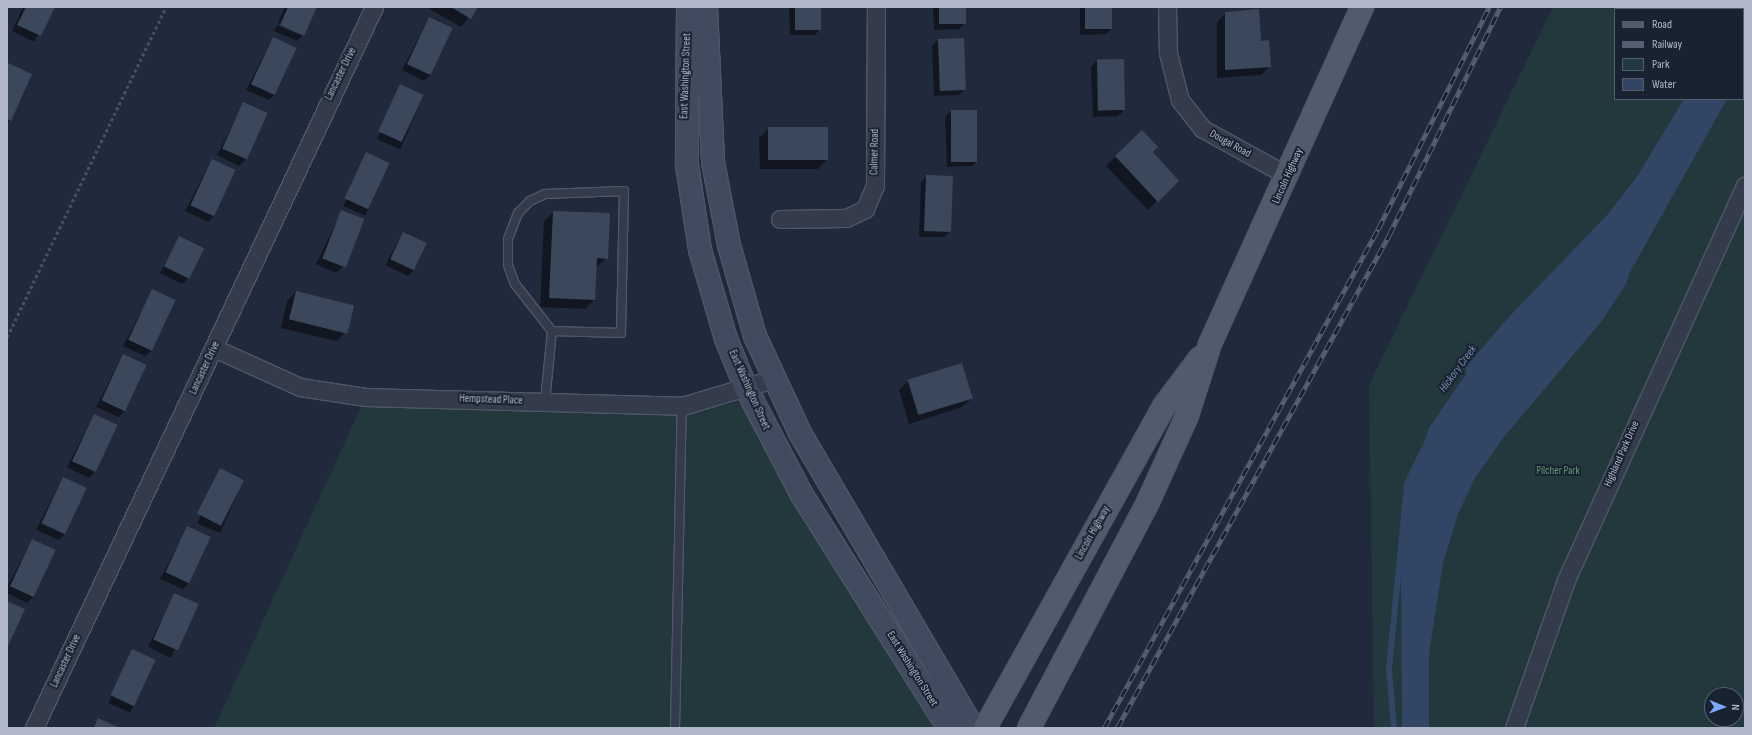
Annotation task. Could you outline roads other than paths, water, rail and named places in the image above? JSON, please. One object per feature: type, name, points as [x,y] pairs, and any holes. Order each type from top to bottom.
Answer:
[{"type":"main road","name":"Lincoln Highway","points":[[1029,728],[1148,502],[1187,416],[1210,344],[1288,176],[1362,7]]},
{"type":"main road","name":"Lincoln Highway","points":[[985,728],[1164,406],[1210,344]]},
{"type":"street","name":"Lancaster Drive","points":[[34,728],[374,7]]},
{"type":"street","name":"East Washington Street","points":[[688,7],[684,120],[691,206],[712,294],[746,388],[802,495],[950,728]]},
{"type":"street","name":"East Washington Street","points":[[706,7],[709,120],[720,202],[741,291],[773,379],[803,439],[973,728]]},
{"type":"street","name":"Calmer Road","points":[[780,219],[846,218],[864,209],[875,186],[876,7]]},
{"type":"street","name":"Dougal Road","points":[[1167,7],[1168,53],[1180,100],[1203,129],[1288,176]]},
{"type":"street","name":"Highland Park Drive","points":[[1514,728],[1566,580],[1745,186]]},
{"type":"street","name":"Hempstead Place","points":[[214,348],[300,387],[365,397],[682,406],[773,379]]},
{"type":"lane","points":[[546,402],[552,331],[515,284],[508,265],[508,239],[518,213],[530,201],[545,194],[624,191],[621,333],[552,331]]},
{"type":"lane","points":[[675,728],[682,406]]},
{"type":"water","points":[[1729,7],[1745,7],[1744,36],[1744,8]]},
{"type":"water","points":[[1683,100],[1726,100],[1629,274],[1626,284],[1601,322],[1504,437],[1475,478],[1458,514],[1443,563],[1429,654],[1429,728],[1402,728],[1401,559],[1409,486],[1429,428],[1466,374],[1466,367],[1507,319],[1608,214],[1636,178]]},
{"type":"waterway","name":"Hickory Creek","points":[[1394,728],[1389,669],[1407,484],[1424,449]]},
{"type":"railway","points":[[1104,728],[1378,229],[1489,7]]},
{"type":"railway","points":[[1117,728],[1389,235],[1500,7]]},
{"type":"park label","name":"Pilcher Park","points":[[1558,471]]}]
